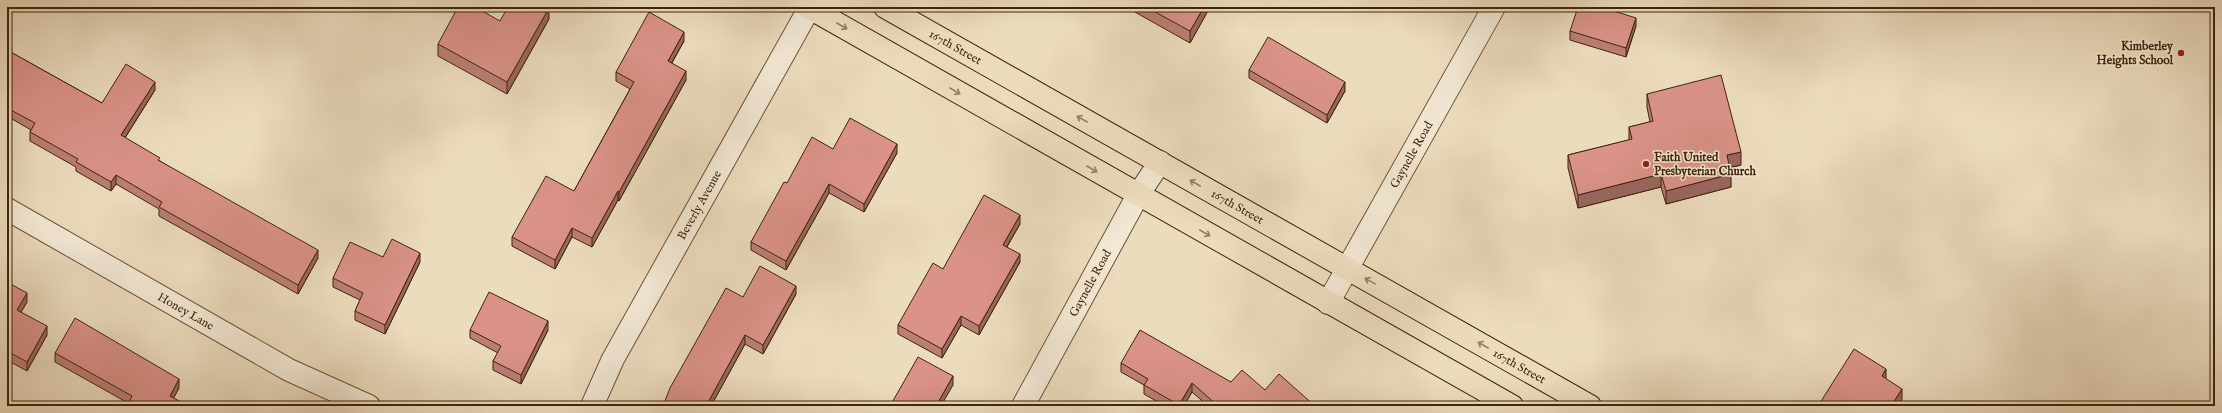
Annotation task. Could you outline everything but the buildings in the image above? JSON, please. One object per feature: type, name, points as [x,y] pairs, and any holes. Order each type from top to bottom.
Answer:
[{"type":"main road","points":[[809,7],[1328,303],[1512,406]]},
{"type":"main road","name":"167th Street","points":[[885,7],[1590,406]]},
{"type":"street","name":"Beverly Avenue","points":[[592,406],[613,359],[809,7]]},
{"type":"street","name":"Gaynelle Road","points":[[1328,303],[1494,7]]},
{"type":"street","name":"Gaynelle Road","points":[[1025,405],[1138,195],[1160,162]]},
{"type":"street","name":"Honey Lane","points":[[7,209],[289,370],[369,406]]},
{"type":"place","name":"Kimberley Heights School","points":[[2181,53]]},
{"type":"place","name":"Faith United Presbyterian Church","points":[[1646,164]]}]
